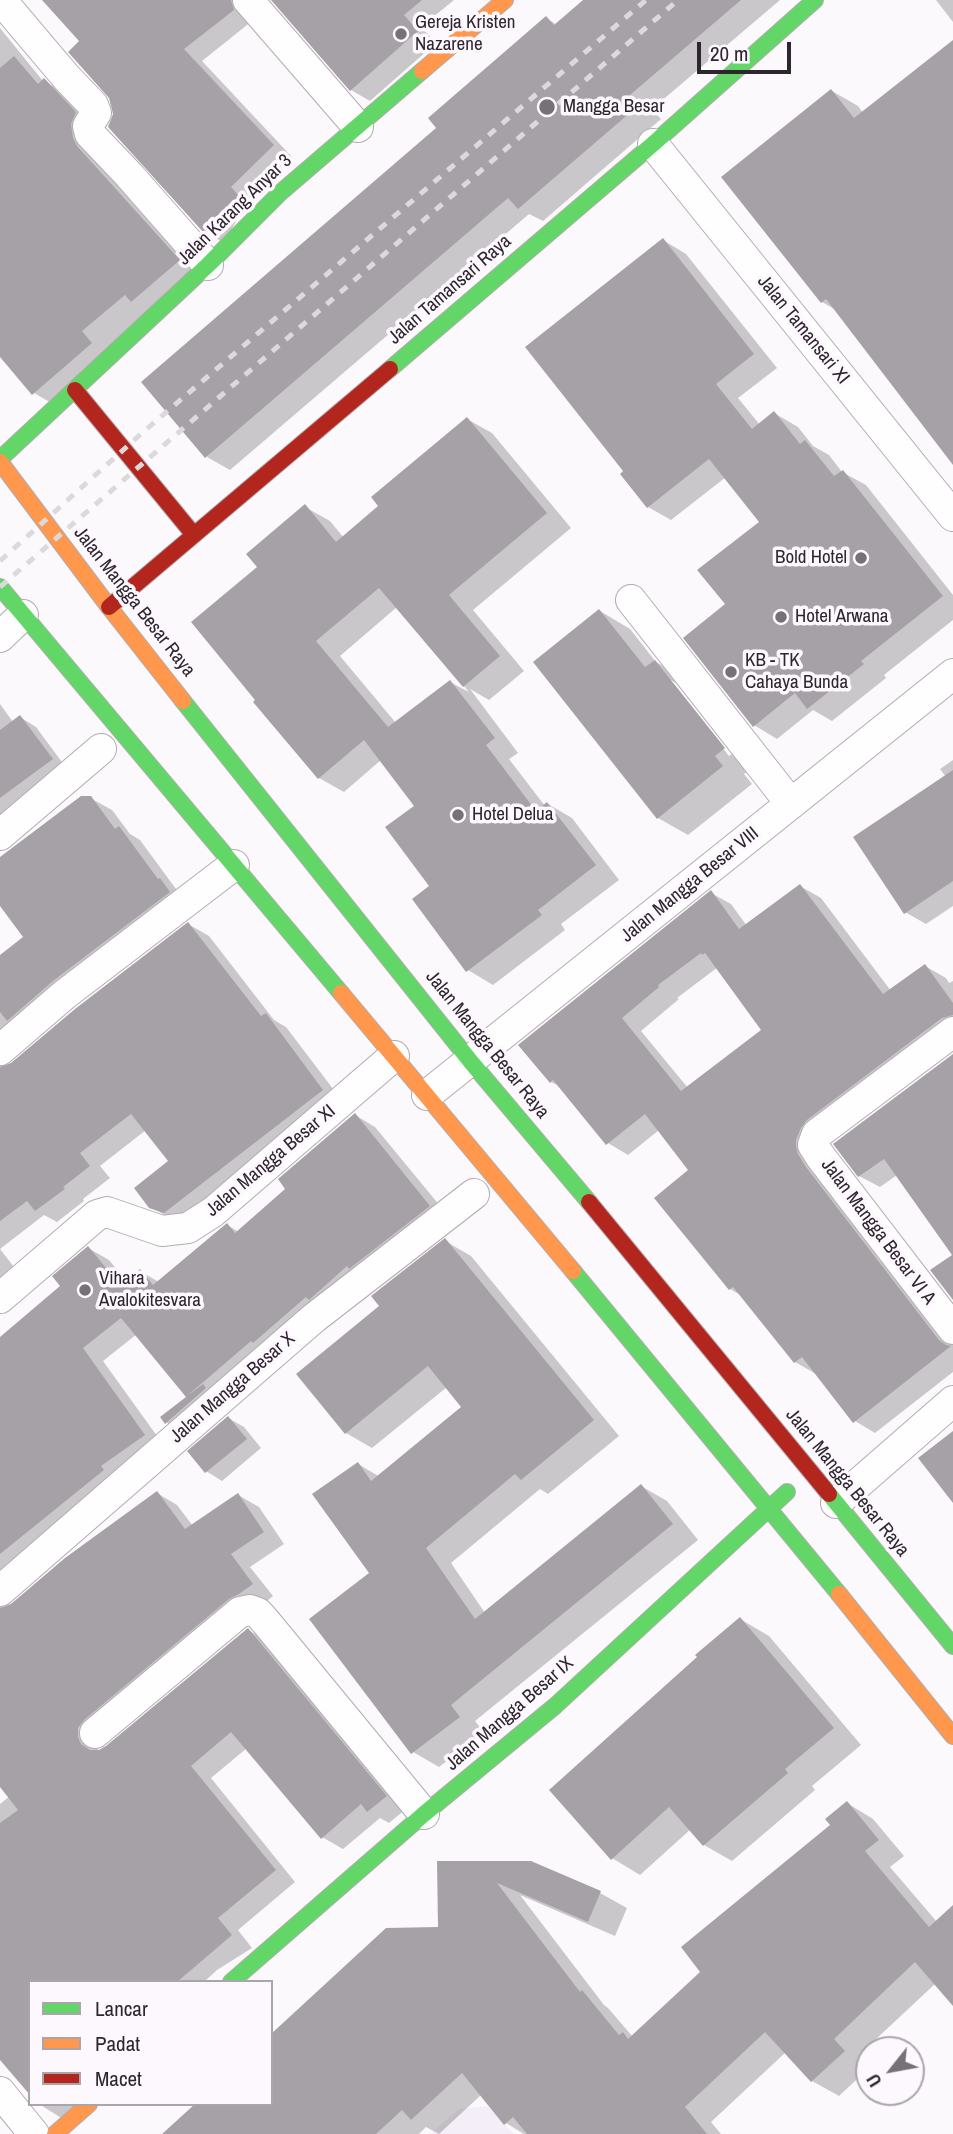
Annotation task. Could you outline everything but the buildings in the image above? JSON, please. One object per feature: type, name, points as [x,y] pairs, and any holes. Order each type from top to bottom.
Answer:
[{"type":"main road","name":"Jalan Karang Anyar 3","points":[[0,460],[208,265],[280,193],[505,0]]},
{"type":"main road","name":"Jalan Tamansari Raya","points":[[109,607],[653,144],[815,0]]},
{"type":"main road","points":[[75,390],[194,535]]},
{"type":"main road","name":"Jalan Mangga Besar Raya","points":[[0,460],[109,607],[471,1062],[653,1278],[953,1646]]},
{"type":"main road","points":[[0,587],[576,1274],[953,1736]]},
{"type":"main road","points":[[562,1286],[576,1274]]},
{"type":"main road","name":"Jalan Mangga Besar IX","points":[[232,1980],[424,1814],[555,1706],[810,1472]]},
{"type":"main road","points":[[55,2134],[87,2106]]},
{"type":"street","points":[[1,0],[67,78],[93,104],[96,113],[88,126],[90,134],[208,265]]},
{"type":"street","points":[[248,0],[358,127]]},
{"type":"street","name":"Jalan Tamansari XI","points":[[653,144],[953,516]]},
{"type":"street","points":[[631,600],[791,804]]},
{"type":"street","points":[[0,637],[23,615]]},
{"type":"street","name":"Jalan Mangga Besar VIII","points":[[427,1095],[953,674]]},
{"type":"street","points":[[0,835],[101,749]]},
{"type":"street","points":[[0,1051],[64,995],[234,866]]},
{"type":"street","name":"Jalan Mangga Besar VI A","points":[[953,1032],[817,1134],[814,1145],[953,1329]]},
{"type":"street","name":"Jalan Mangga Besar XI","points":[[0,1298],[97,1215],[107,1212],[162,1231],[188,1228],[213,1212],[394,1056]]},
{"type":"street","name":"Jalan Mangga Besar X","points":[[0,1591],[314,1318],[474,1194]]},
{"type":"street","points":[[836,1503],[953,1401]]},
{"type":"street","points":[[95,1733],[240,1612],[250,1610],[266,1622],[424,1814]]},
{"type":"street","points":[[0,2092],[34,2134]]},
{"type":"shaded area","points":[[488,2106],[514,2134],[430,2134],[459,2109]]},
{"type":"railway","points":[[0,561],[142,433],[646,0]]},
{"type":"railway","points":[[0,587],[678,0]]},
{"type":"traffic: fast","points":[[390,369],[653,144],[815,0]]},
{"type":"traffic: fast","points":[[0,459],[208,265],[280,193],[422,71]]},
{"type":"traffic: fast","points":[[0,587],[341,993]]},
{"type":"traffic: fast","points":[[183,701],[471,1062],[589,1202]]},
{"type":"traffic: fast","points":[[573,1271],[839,1594]]},
{"type":"traffic: fast","points":[[233,1980],[424,1814],[555,1706],[787,1492]]},
{"type":"traffic: fast","points":[[829,1494],[953,1646]]},
{"type":"traffic: slow","points":[[422,71],[505,0]]},
{"type":"traffic: slow","points":[[0,462],[183,701]]},
{"type":"traffic: slow","points":[[341,993],[573,1271]]},
{"type":"traffic: slow","points":[[839,1594],[953,1736]]},
{"type":"traffic: slow","points":[[55,2134],[87,2106]]},
{"type":"traffic: jam","points":[[109,607],[390,369]]},
{"type":"traffic: jam","points":[[75,390],[194,535]]},
{"type":"traffic: jam","points":[[589,1202],[829,1494]]},
{"type":"place","name":"Gereja Kristen Nazarene","points":[[401,34]]},
{"type":"place","name":"Mangga Besar","points":[[547,107]]},
{"type":"place","name":"Bold Hotel","points":[[861,558]]},
{"type":"place","name":"Hotel Arwana","points":[[781,617]]},
{"type":"place","name":"KB - TK Cahaya Bunda","points":[[731,672]]},
{"type":"place","name":"Hotel Delua","points":[[458,815]]},
{"type":"place","name":"Vihara Avalokitesvara","points":[[85,1290]]}]
